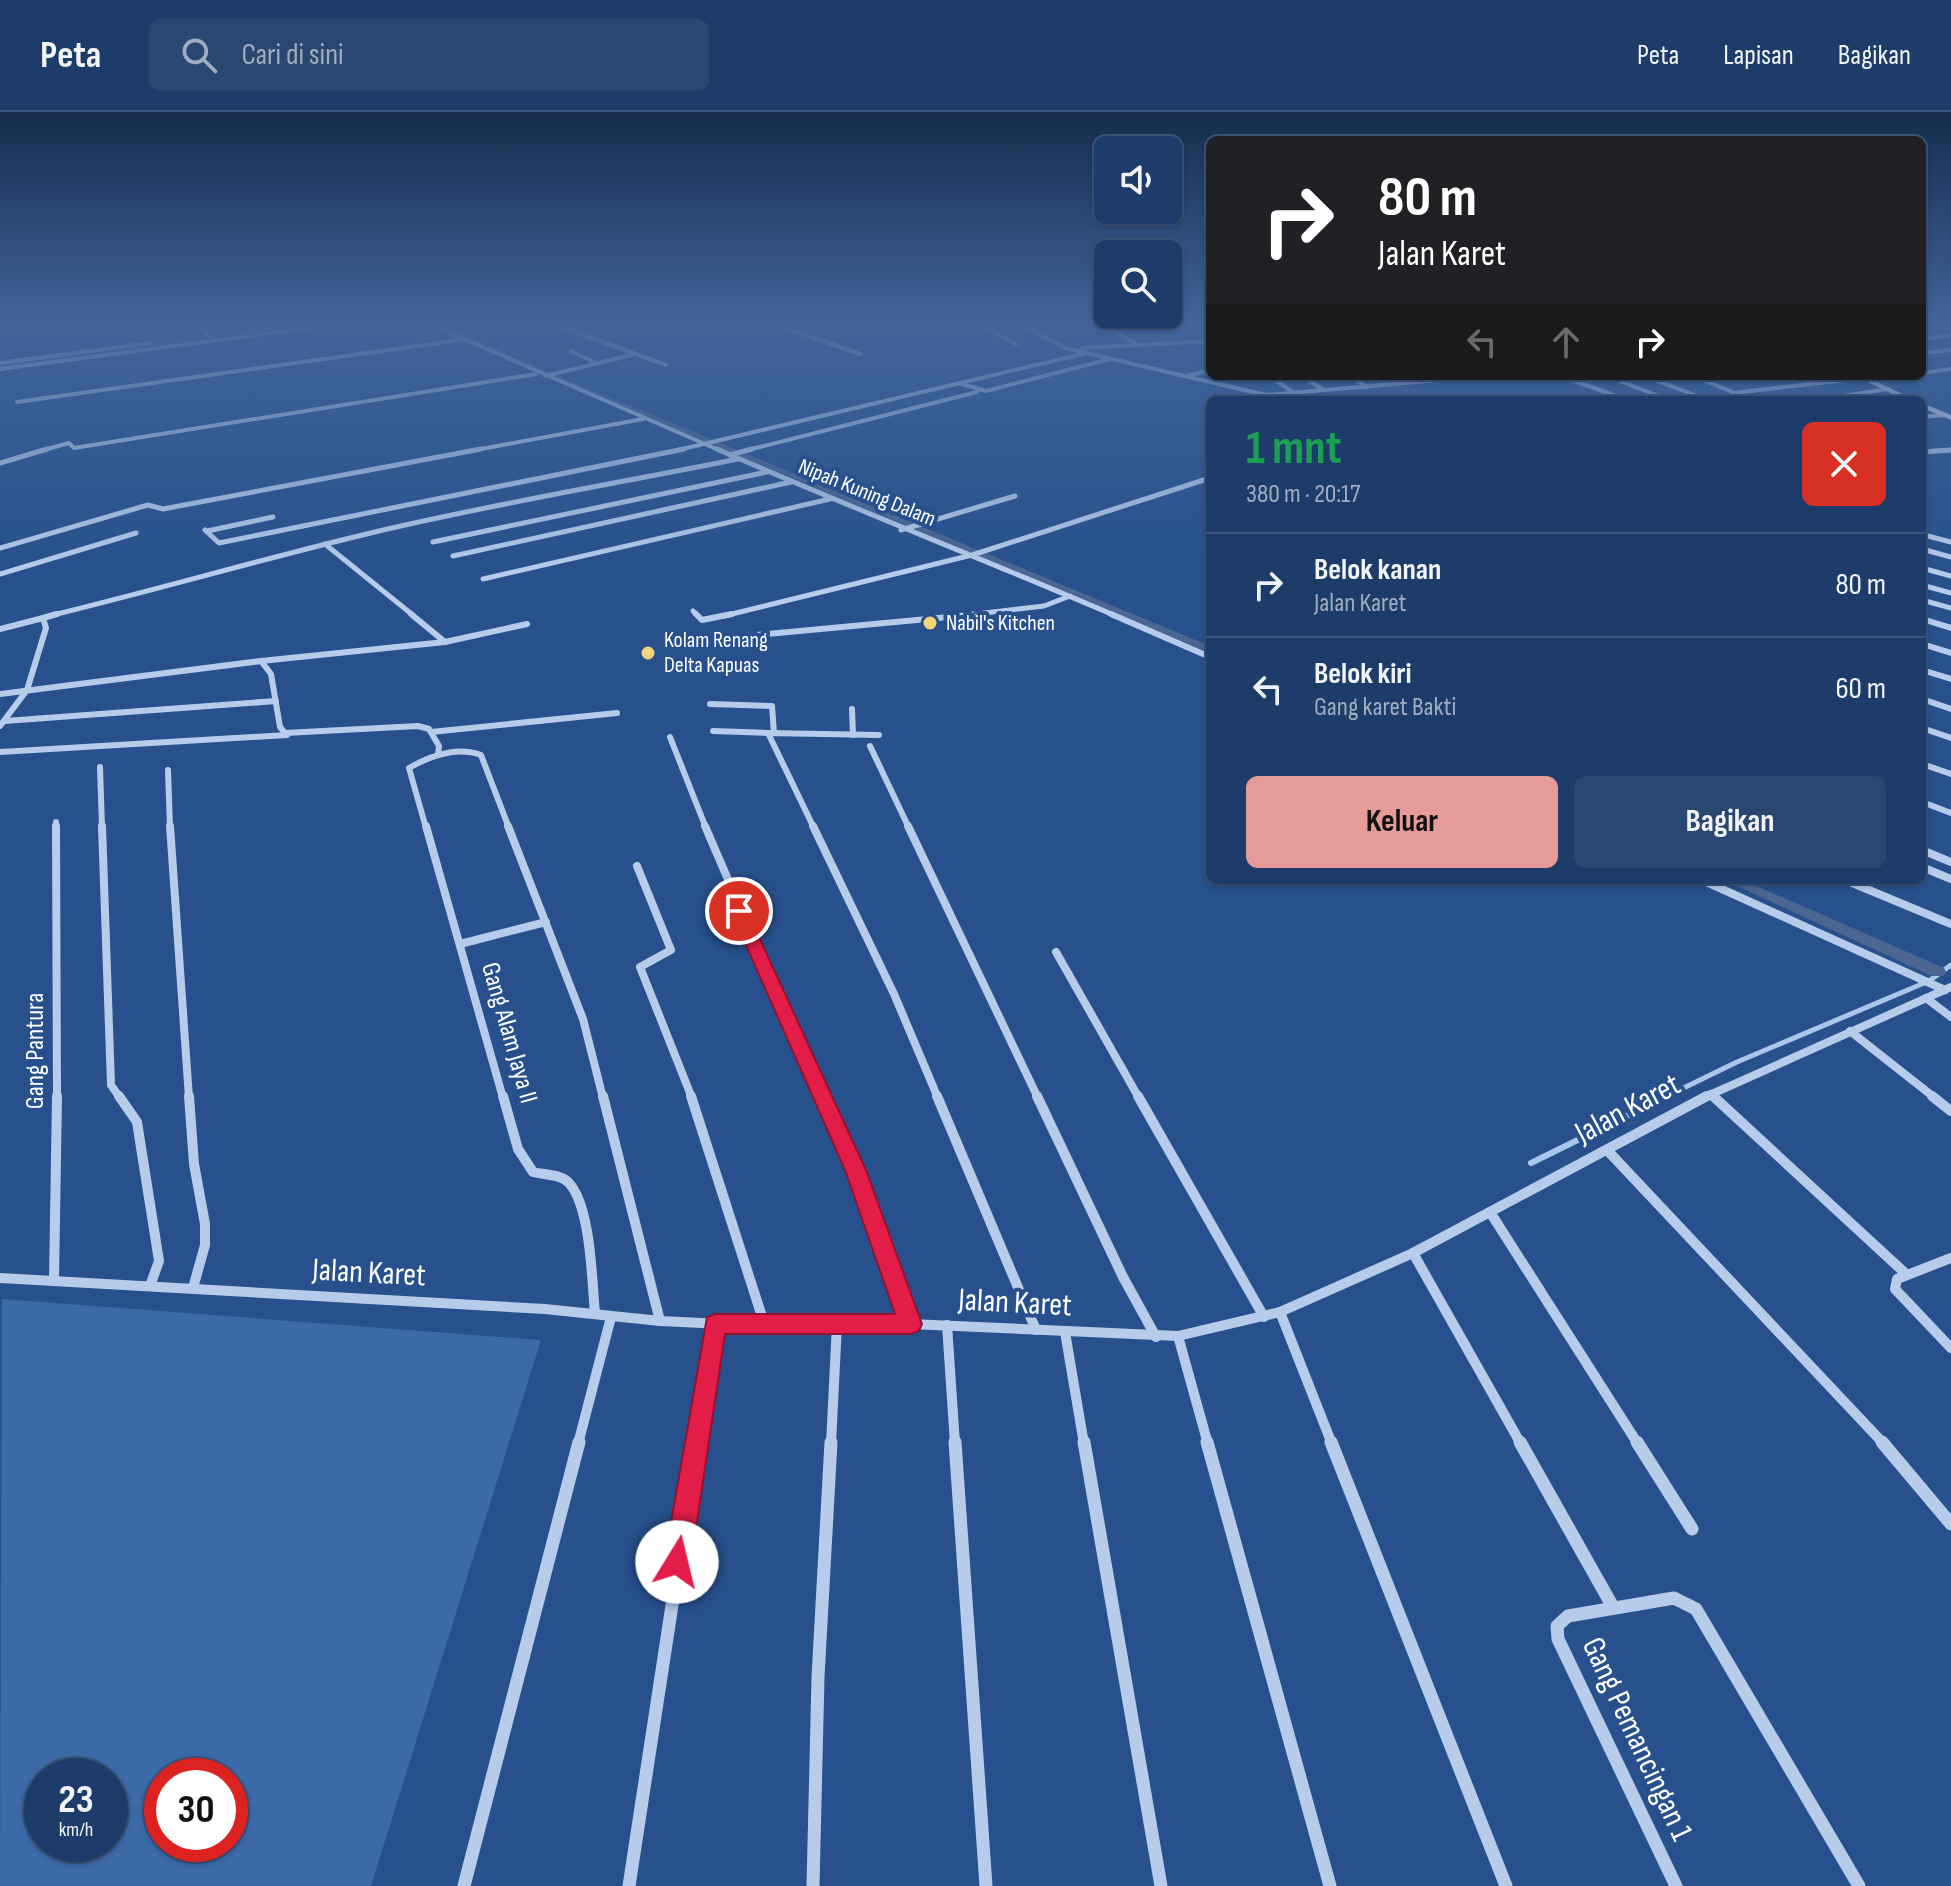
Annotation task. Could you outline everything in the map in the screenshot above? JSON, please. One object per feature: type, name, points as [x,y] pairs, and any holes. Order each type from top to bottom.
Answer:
[{"type":"street","points":[[0,463],[69,443],[74,448],[357,404]]},
{"type":"street","name":"Nipah Kuning Dalam","points":[[612,404],[901,530],[973,554],[1206,655]]},
{"type":"street","points":[[273,517],[206,530],[219,543],[723,441],[873,404]]},
{"type":"street","points":[[730,455],[931,404]]},
{"type":"street","points":[[1926,407],[1948,417]]},
{"type":"street","points":[[1926,417],[1948,417]]},
{"type":"street","points":[[0,548],[148,505],[167,509],[646,418]]},
{"type":"street","points":[[1926,452],[1951,450]]},
{"type":"street","points":[[0,629],[325,544],[739,459]]},
{"type":"street","points":[[433,542],[768,472]]},
{"type":"street","points":[[693,611],[702,620],[718,618],[982,552],[1206,479]]},
{"type":"street","points":[[453,556],[791,482]]},
{"type":"street","points":[[901,530],[1015,496]]},
{"type":"street","points":[[483,579],[830,499]]},
{"type":"street","points":[[0,574],[136,533]]},
{"type":"street","points":[[1926,536],[1951,542]]},
{"type":"street","points":[[325,544],[445,642]]},
{"type":"street","points":[[1926,550],[1951,557]]},
{"type":"street","points":[[1926,569],[1951,576]]},
{"type":"street","points":[[1926,586],[1951,593]]},
{"type":"street","points":[[713,639],[1020,610],[1070,596]]},
{"type":"street","points":[[1926,601],[1951,608]]},
{"type":"street","points":[[2,723],[27,690],[45,635],[43,618]]},
{"type":"street","points":[[1926,620],[1951,628]]},
{"type":"street","points":[[0,694],[261,661],[445,642],[527,624]]},
{"type":"street","points":[[1926,645],[1951,653]]},
{"type":"street","points":[[261,661],[271,674],[280,727],[288,734]]},
{"type":"street","points":[[1926,671],[1951,679]]},
{"type":"street","points":[[1926,700],[1951,709]]},
{"type":"street","points":[[2,723],[276,701]]},
{"type":"street","points":[[710,704],[772,706],[771,733],[894,994],[1036,1330]]},
{"type":"street","points":[[852,709],[853,735]]},
{"type":"street","points":[[0,752],[418,726],[431,732],[617,713]]},
{"type":"street","points":[[1926,729],[1951,738]]},
{"type":"street","points":[[713,731],[879,735]]},
{"type":"street","points":[[431,732],[439,746],[438,755],[481,753],[583,1019],[660,1321]]},
{"type":"street","points":[[670,737],[739,911],[855,1170],[910,1324]]},
{"type":"street","points":[[870,746],[1123,1277],[1156,1337]]},
{"type":"street","name":"Gang Alam Jaya II","points":[[438,755],[409,770],[518,1149],[533,1172],[560,1177],[573,1189],[585,1235],[595,1314]]},
{"type":"street","points":[[1926,765],[1951,774]]},
{"type":"street","points":[[100,767],[111,1085],[137,1122],[159,1261],[150,1286]]},
{"type":"street","points":[[168,770],[171,874],[194,1164],[205,1224],[205,1245],[193,1288]]},
{"type":"street","points":[[1926,804],[1951,813]]},
{"type":"street","name":"Gang Pantura","points":[[54,1280],[58,1197],[56,822]]},
{"type":"street","points":[[1926,852],[1951,862]]},
{"type":"street","points":[[637,866],[671,950],[640,967],[687,1083],[765,1326]]},
{"type":"street","points":[[1926,869],[1951,879]]},
{"type":"street","points":[[1711,884],[1944,988]]},
{"type":"street","points":[[1855,884],[1951,924]]},
{"type":"street","points":[[460,944],[546,922]]},
{"type":"street","points":[[1056,952],[1264,1317]]},
{"type":"street","name":"Jalan Karet","points":[[0,1278],[193,1288],[715,1324],[910,1324],[1178,1336],[1280,1312],[1413,1253],[1711,1094],[1944,988]]},
{"type":"street","points":[[1926,998],[1951,1017]]},
{"type":"street","points":[[1850,1031],[1951,1111]]},
{"type":"street","points":[[1711,1094],[1906,1274]]},
{"type":"street","points":[[1607,1150],[1860,1416],[1951,1524]]},
{"type":"street","points":[[1490,1212],[1692,1529]]},
{"type":"street","points":[[1413,1253],[1613,1607],[1674,1598],[1696,1609],[1859,1886]]},
{"type":"street","points":[[1951,1258],[1906,1274],[1895,1284],[1898,1296],[1951,1348]]},
{"type":"street","points":[[1280,1312],[1506,1886]]},
{"type":"street","points":[[464,1886],[611,1317]]},
{"type":"street","points":[[629,1886],[715,1324]]},
{"type":"street","points":[[813,1886],[818,1677],[837,1324]]},
{"type":"street","points":[[947,1325],[986,1886]]},
{"type":"street","points":[[1065,1332],[1161,1886]]},
{"type":"street","points":[[1178,1336],[1330,1886]]},
{"type":"street","name":"Gang Pemancingan 1","points":[[1613,1607],[1568,1616],[1557,1626],[1558,1639],[1676,1886]]},
{"type":"shaded area","points":[[2,1299],[541,1340],[371,1886],[0,1886]]},
{"type":"waterway","points":[[621,404],[1206,648]]},
{"type":"waterway","points":[[1740,884],[1938,972]]},
{"type":"waterway","points":[[1663,1098],[1737,1062],[1929,981],[1951,965]]},
{"type":"waterway","points":[[1531,1163],[1667,1096]]},
{"type":"place","name":"Nabil's Kitchen","points":[[930,623]]},
{"type":"place","name":"Kolam Renang Delta Kapuas","points":[[648,653]]},
{"type":"route","points":[[677,1562],[715,1324],[910,1324],[855,1170],[739,911]]}]
